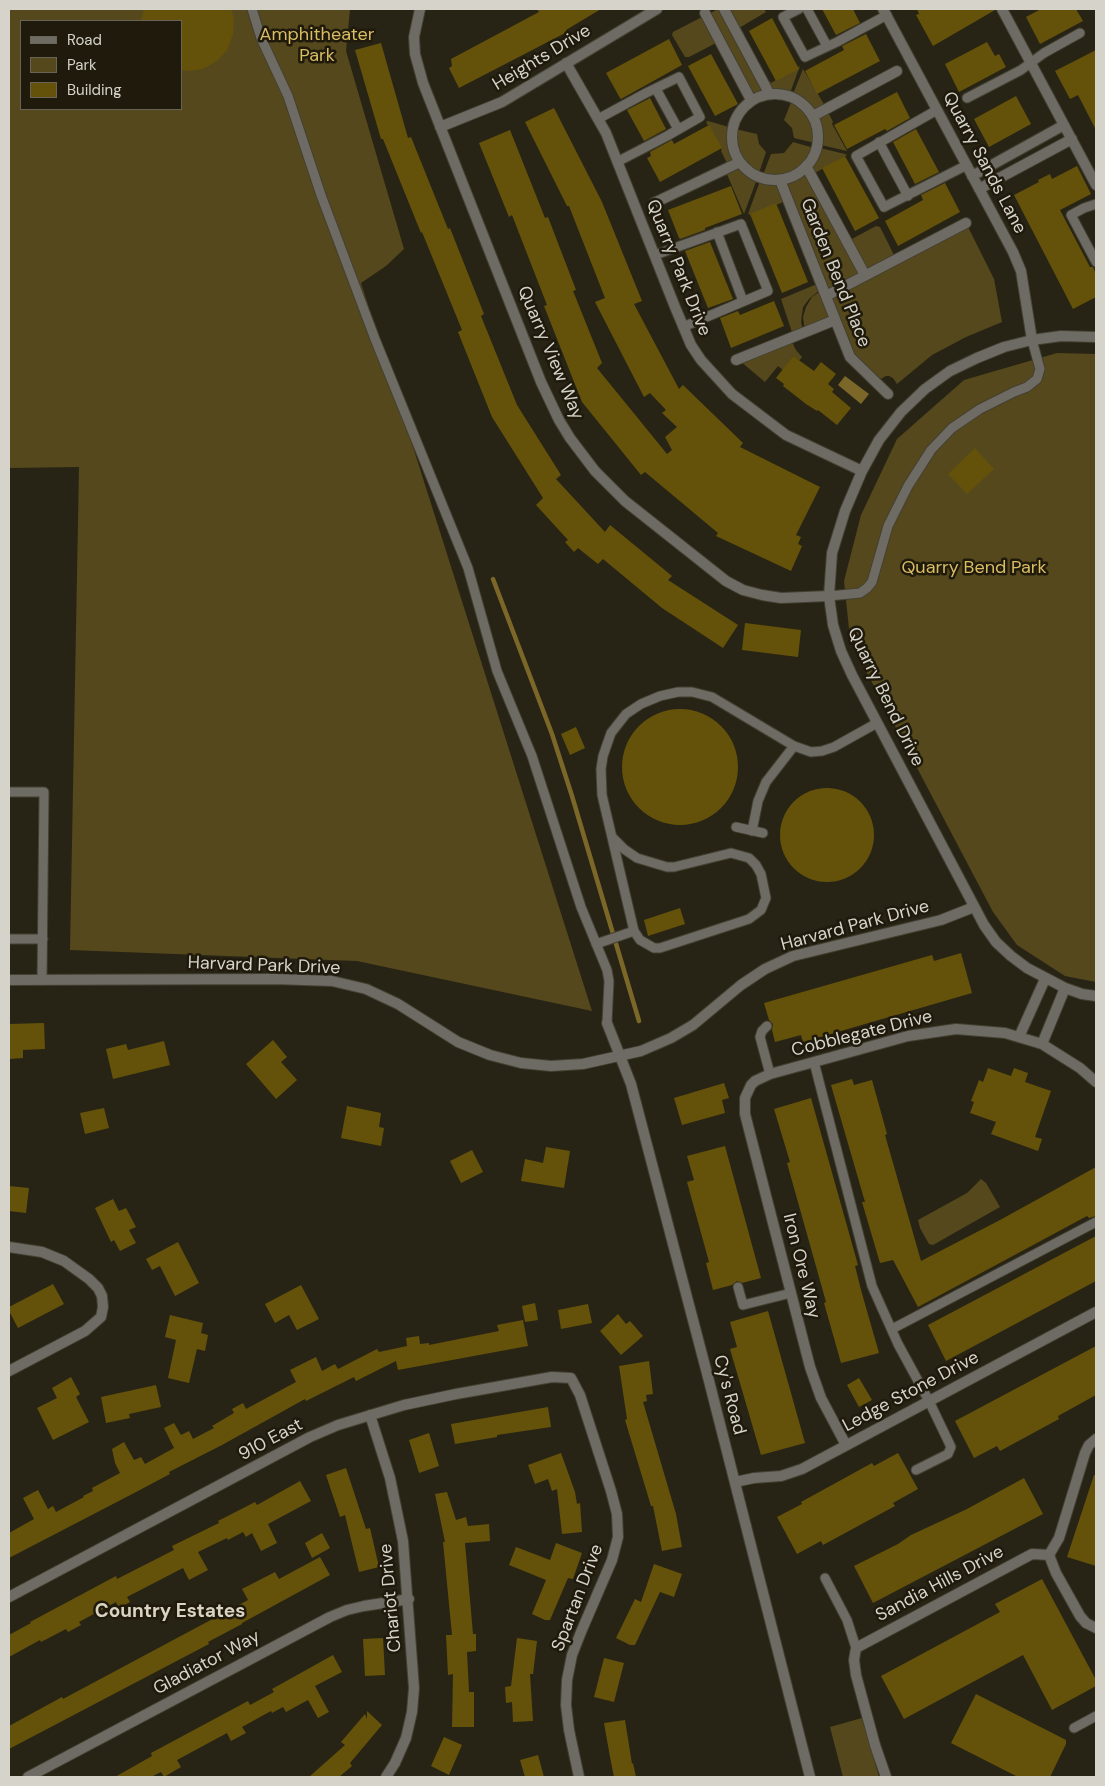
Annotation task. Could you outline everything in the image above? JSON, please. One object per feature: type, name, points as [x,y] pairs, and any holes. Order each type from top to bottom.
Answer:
[{"type":"street","name":"Quarry View Way","points":[[420,9],[414,37],[418,68],[549,401],[570,438],[595,471],[625,501],[726,581],[743,590],[781,598],[829,596]]},
{"type":"street","name":"Heights Drive","points":[[440,127],[502,102],[657,9]]},
{"type":"street","points":[[724,9],[769,94]]},
{"type":"street","points":[[1002,9],[1096,186]]},
{"type":"street","name":"Quarry Sands Lane","points":[[885,12],[1013,252],[1021,271],[1032,340]]},
{"type":"street","points":[[705,14],[751,100]]},
{"type":"street","name":"Quarry Park Drive","points":[[566,63],[598,118],[683,327],[691,345],[701,360],[732,394],[792,438],[862,471]]},
{"type":"street","points":[[813,116],[897,71]]},
{"type":"street","points":[[769,94],[784,94],[804,104],[813,116],[818,130],[817,146],[811,160],[794,175],[780,180],[760,177],[752,174],[740,162],[733,145],[733,126],[740,112],[751,100],[769,94]]},
{"type":"street","points":[[972,176],[1064,126]]},
{"type":"street","points":[[979,189],[1072,139]]},
{"type":"street","points":[[654,203],[740,162]]},
{"type":"street","name":"Garden Bend Place","points":[[806,166],[865,276]]},
{"type":"street","name":"Garden Bend Place","points":[[780,180],[852,360],[888,394]]},
{"type":"street","points":[[826,296],[966,223]]},
{"type":"street","points":[[736,360],[835,320]]},
{"type":"street","name":"Quarry Bend Drive","points":[[1096,337],[1061,336],[1032,340],[1004,347],[950,371],[924,388],[900,412],[879,440],[862,471],[845,511],[832,553],[829,596],[833,625],[841,651],[876,723],[984,925],[996,942],[1011,956],[1044,979],[1082,994],[1096,996]]},
{"type":"street","name":"Harvard Park Drive","points":[[9,980],[275,979],[332,981],[366,989],[398,1004],[458,1042],[490,1055],[521,1063],[551,1066],[582,1064],[620,1057],[649,1048],[671,1038],[693,1025],[741,985],[765,969],[792,956],[941,920],[974,906]]},
{"type":"street","points":[[1020,1037],[1044,979]]},
{"type":"street","points":[[1042,1044],[1065,988]]},
{"type":"street","name":"Cy's Road","points":[[607,1023],[631,1084],[810,1777]]},
{"type":"street","name":"Cobblegate Drive","points":[[748,1090],[755,1081],[770,1074],[908,1036],[956,1029],[981,1030],[1020,1037],[1042,1044],[1080,1068],[1096,1082]]},
{"type":"street","name":"Iron Ore Way","points":[[748,1090],[745,1098],[745,1114],[815,1383],[846,1445]]},
{"type":"street","points":[[9,1247],[42,1252],[64,1261],[98,1288],[102,1296],[103,1307],[101,1317],[85,1331],[9,1371]]},
{"type":"street","name":"Ledge Stone Drive","points":[[735,1482],[791,1474],[1096,1312]]},
{"type":"street","name":"910 East","points":[[9,1597],[310,1437],[338,1425],[404,1405],[456,1394],[552,1377],[571,1378]]},
{"type":"street","name":"Spartan Drive","points":[[571,1378],[580,1395],[611,1491],[617,1514],[618,1537],[612,1560],[575,1647],[567,1680],[566,1705],[569,1730],[580,1777]]},
{"type":"street","name":"Chariot Drive","points":[[370,1415],[390,1478],[401,1532],[409,1599],[414,1688],[412,1712],[406,1738],[395,1763],[386,1777]]},
{"type":"street","points":[[1096,1439],[1089,1445],[1085,1453],[1059,1538],[1049,1555],[1056,1573],[1080,1616],[1086,1623],[1096,1628]]},
{"type":"street","name":"Sandia Hills Drive","points":[[856,1648],[1032,1554],[1049,1555]]},
{"type":"street","name":"Gladiator Way","points":[[28,1777],[330,1616],[364,1606],[409,1599]]},
{"type":"street","points":[[856,1648],[854,1660],[856,1675],[875,1745],[886,1777]]},
{"type":"lane","points":[[252,9],[261,38],[288,96],[321,195],[375,340],[468,568],[492,656],[532,756],[580,907],[607,970],[610,981],[607,1023]]},
{"type":"lane","points":[[799,9],[783,17],[805,57],[885,12]]},
{"type":"lane","points":[[807,9],[827,46]]},
{"type":"lane","points":[[967,98],[1031,63],[1044,52],[1080,34]]},
{"type":"lane","points":[[598,118],[679,77],[700,117],[617,162]]},
{"type":"lane","points":[[656,89],[678,129]]},
{"type":"lane","points":[[937,110],[856,156],[884,207],[966,165]]},
{"type":"lane","points":[[879,142],[908,196]]},
{"type":"lane","points":[[1096,204],[1071,215],[1096,262]]},
{"type":"lane","points":[[654,256],[741,224],[768,291],[683,327]]},
{"type":"lane","points":[[717,232],[743,301]]},
{"type":"lane","points":[[829,596],[860,593],[868,588],[872,582],[888,526],[908,486],[931,450],[952,428],[980,409],[1027,387],[1037,378],[1040,369],[1032,340]]},
{"type":"lane","points":[[612,837],[637,858],[667,867],[731,853],[749,858],[756,865],[764,883],[766,898],[756,914],[749,919],[660,948],[645,945],[640,940],[634,931],[612,837],[601,782],[604,756],[611,733],[619,721],[641,704],[660,696],[678,692],[692,692],[721,702],[794,746],[811,752],[834,747],[876,723]]},
{"type":"lane","points":[[752,831],[758,801],[766,782],[794,746]]},
{"type":"lane","points":[[9,792],[44,792],[42,980]]},
{"type":"lane","points":[[736,827],[763,833]]},
{"type":"lane","points":[[596,944],[634,931]]},
{"type":"lane","points":[[9,939],[43,939]]},
{"type":"lane","points":[[767,1026],[762,1031],[760,1037],[770,1074]]},
{"type":"lane","points":[[814,1062],[867,1270],[892,1329],[950,1442],[951,1450],[948,1454],[916,1470]]},
{"type":"lane","points":[[892,1329],[1096,1222]]},
{"type":"lane","points":[[738,1287],[743,1305],[791,1293]]},
{"type":"lane","points":[[825,1578],[847,1620],[856,1648]]},
{"type":"lane","points":[[1074,1728],[1096,1716]]},
{"type":"green space","name":"Amphitheater Park","points":[[9,9],[350,9],[346,51],[404,249],[386,266],[361,283],[592,1011],[357,961],[70,950],[79,467],[9,468]]},
{"type":"green space","points":[[722,9],[766,91],[751,97],[707,15]]},
{"type":"green space","points":[[726,9],[764,9],[766,12],[739,28]]},
{"type":"green space","points":[[704,16],[716,43],[689,57],[685,57],[672,35],[673,32]]},
{"type":"green space","points":[[800,66],[790,93],[779,90],[769,91],[766,84]]},
{"type":"green space","points":[[803,69],[825,106],[815,112],[806,101],[793,94]]},
{"type":"green space","points":[[792,100],[806,110],[810,117],[814,125],[815,143],[794,138],[792,128],[784,120]]},
{"type":"green space","points":[[828,112],[833,122],[832,124],[847,151],[821,145],[821,133],[817,117]]},
{"type":"green space","points":[[706,122],[729,127],[729,146],[736,161],[728,165]]},
{"type":"green space","points":[[735,129],[757,134],[759,144],[766,152],[759,173],[747,165],[738,153]]},
{"type":"green space","points":[[793,142],[814,148],[801,168],[786,175],[771,177],[763,175],[771,154],[784,153]]},
{"type":"green space","points":[[820,148],[847,155],[813,174],[809,168]]},
{"type":"green space","points":[[739,166],[747,174],[757,179],[744,214],[726,172]]},
{"type":"green space","points":[[807,170],[861,273],[829,292],[782,182],[796,178]]},
{"type":"green space","points":[[760,181],[779,183],[786,201],[751,215],[748,214]]},
{"type":"green space","points":[[967,225],[994,279],[1002,322],[966,337],[932,355],[897,384],[889,376],[877,381],[855,361],[831,295]]},
{"type":"green space","points":[[876,226],[880,227],[894,255],[868,272],[850,240]]},
{"type":"green space","points":[[817,284],[821,289],[803,307],[801,322],[803,331],[792,332],[781,299]]},
{"type":"green space","points":[[822,290],[832,317],[805,331],[803,317],[806,307],[812,297]]},
{"type":"green space","points":[[791,340],[802,357],[799,361],[793,356],[783,370],[778,366],[765,382],[740,361]]},
{"type":"green space","name":"Quarry Bend Park","points":[[1057,353],[1096,354],[1096,982],[1065,976],[1017,945],[993,912],[857,654],[849,629],[844,581],[861,515],[897,439],[964,380]]},
{"type":"green space","points":[[981,1179],[986,1183],[1000,1207],[933,1245],[929,1244],[920,1228],[918,1220],[967,1193]]},
{"type":"green space","points":[[862,1718],[879,1777],[843,1777],[830,1727]]},
{"type":"shaded area","points":[[845,376],[869,394],[861,404],[838,385]]},
{"type":"building","points":[[144,9],[231,9],[234,19],[233,35],[227,50],[217,61],[203,69],[187,71],[182,70],[182,20],[141,20]]},
{"type":"building","points":[[537,9],[601,9],[566,30],[567,32],[459,88],[449,68],[452,66],[451,59],[539,12]]},
{"type":"building","points":[[822,9],[853,9],[860,23],[836,35]]},
{"type":"building","points":[[917,9],[995,10],[933,46],[916,15],[919,14]]},
{"type":"building","points":[[1041,9],[1076,9],[1083,21],[1040,44],[1026,17]]},
{"type":"building","points":[[772,18],[799,69],[776,81],[749,31]]},
{"type":"building","points":[[866,34],[880,61],[817,94],[805,71],[844,50],[842,46]]},
{"type":"building","points":[[669,39],[682,65],[621,99],[606,73]]},
{"type":"building","points":[[987,42],[995,56],[999,54],[1006,67],[959,92],[945,64]]},
{"type":"building","points":[[381,43],[408,138],[411,137],[448,229],[450,228],[484,314],[481,316],[517,405],[561,475],[556,479],[605,532],[610,525],[672,576],[668,580],[738,625],[723,648],[662,608],[603,559],[598,564],[578,548],[574,552],[565,542],[568,540],[536,505],[543,498],[492,417],[458,332],[462,330],[383,139],[381,139],[355,50]]},
{"type":"building","points":[[1096,50],[1096,130],[1078,95],[1070,99],[1055,71]]},
{"type":"building","points":[[711,54],[738,104],[715,116],[688,66]]},
{"type":"building","points":[[897,92],[910,118],[887,131],[885,129],[847,149],[834,125]]},
{"type":"building","points":[[1016,96],[1031,124],[989,147],[974,119]]},
{"type":"building","points":[[650,98],[666,129],[644,141],[627,110]]},
{"type":"building","points":[[554,108],[602,202],[642,301],[634,304],[679,389],[683,385],[743,443],[740,447],[820,487],[796,535],[801,537],[798,544],[802,546],[791,571],[716,536],[718,533],[645,472],[641,475],[582,402],[544,306],[547,305],[512,215],[509,217],[479,143],[510,130],[545,218],[548,217],[576,290],[573,291],[602,363],[597,368],[667,454],[672,450],[665,437],[677,427],[662,413],[666,410],[650,393],[644,397],[595,302],[605,298],[569,206],[567,206],[525,122]]},
{"type":"building","points":[[709,125],[722,148],[660,182],[647,158],[651,156],[650,152],[672,140],[674,144]]},
{"type":"building","points":[[916,129],[939,172],[915,184],[893,142]]},
{"type":"building","points":[[845,156],[879,218],[855,231],[822,168]]},
{"type":"building","points":[[1077,166],[1091,194],[1060,210],[1090,267],[1093,267],[1096,274],[1096,297],[1073,309],[1014,195],[1050,174],[1052,179]]},
{"type":"building","points":[[945,183],[960,212],[898,246],[885,221],[923,200],[921,195]]},
{"type":"building","points":[[731,186],[742,214],[680,239],[668,210]]},
{"type":"building","points":[[776,203],[808,282],[782,293],[750,214]]},
{"type":"building","points":[[710,242],[733,299],[708,308],[685,251]]},
{"type":"building","points":[[774,301],[784,326],[731,348],[720,318],[738,311],[740,315]]},
{"type":"building","points":[[793,356],[814,371],[821,362],[836,374],[828,384],[834,389],[832,392],[851,408],[837,425],[818,410],[806,404],[776,378]]},
{"type":"building","points":[[975,448],[994,469],[967,494],[948,474]]},
{"type":"building","points":[[745,623],[801,630],[798,657],[742,650]]},
{"type":"building","points":[[680,709],[702,714],[721,726],[733,745],[738,767],[733,789],[721,808],[702,820],[680,825],[658,820],[639,808],[627,789],[622,767],[627,745],[639,726],[658,714]]},
{"type":"building","points":[[576,727],[585,748],[570,755],[561,734]]},
{"type":"building","points":[[827,788],[845,792],[860,802],[870,817],[874,835],[870,853],[860,868],[845,878],[827,882],[809,878],[794,868],[784,853],[780,835],[784,817],[794,802],[809,792]]},
{"type":"building","points":[[680,908],[685,924],[648,936],[644,920]]},
{"type":"building","points":[[961,953],[972,993],[803,1042],[801,1035],[775,1042],[772,1030],[773,1024],[769,1020],[764,1003],[932,955],[934,961]]},
{"type":"building","points":[[44,1023],[45,1049],[23,1050],[23,1058],[9,1059],[9,1024]]},
{"type":"building","points":[[273,1040],[287,1057],[281,1062],[297,1080],[276,1099],[246,1064]]},
{"type":"building","points":[[164,1041],[170,1065],[113,1079],[106,1049],[126,1044],[128,1050]]},
{"type":"building","points":[[988,1068],[1011,1076],[1014,1068],[1028,1073],[1025,1082],[1051,1091],[1035,1137],[1042,1139],[1038,1151],[991,1134],[996,1122],[970,1113],[974,1102],[971,1101],[979,1080],[983,1082]]},
{"type":"building","points":[[852,1079],[854,1085],[872,1080],[887,1134],[885,1135],[921,1261],[1096,1167],[1096,1216],[1089,1218],[1087,1216],[918,1307],[893,1260],[880,1263],[862,1202],[865,1202],[831,1085]]},
{"type":"building","points":[[724,1083],[729,1098],[722,1100],[725,1113],[682,1125],[674,1098]]},
{"type":"building","points":[[811,1098],[858,1265],[855,1266],[879,1353],[841,1363],[787,1163],[790,1162],[774,1109]]},
{"type":"building","points":[[347,1106],[381,1113],[379,1127],[384,1128],[381,1146],[341,1138]]},
{"type":"building","points":[[104,1108],[109,1128],[85,1134],[80,1113]]},
{"type":"building","points":[[725,1146],[761,1278],[742,1283],[737,1281],[732,1285],[713,1290],[706,1263],[709,1262],[687,1182],[694,1180],[687,1156]]},
{"type":"building","points":[[546,1147],[570,1151],[564,1188],[521,1181],[525,1159],[543,1163]]},
{"type":"building","points":[[472,1150],[483,1172],[461,1183],[450,1161]]},
{"type":"building","points":[[9,1186],[29,1188],[26,1213],[9,1211]]},
{"type":"building","points":[[113,1199],[119,1211],[126,1208],[136,1227],[129,1230],[136,1243],[120,1251],[114,1240],[111,1242],[95,1208]]},
{"type":"building","points":[[1096,1236],[1096,1281],[946,1361],[928,1325]]},
{"type":"building","points":[[178,1242],[199,1283],[175,1296],[160,1266],[152,1270],[146,1259]]},
{"type":"building","points":[[53,1284],[64,1304],[18,1328],[9,1311],[9,1307]]},
{"type":"building","points":[[301,1285],[319,1319],[297,1330],[289,1315],[275,1323],[265,1304]]},
{"type":"building","points":[[535,1303],[538,1320],[525,1322],[522,1306]]},
{"type":"building","points":[[588,1304],[592,1323],[561,1329],[558,1310]]},
{"type":"building","points":[[768,1311],[805,1443],[761,1455],[730,1349],[737,1347],[730,1322]]},
{"type":"building","points":[[618,1314],[626,1324],[630,1321],[643,1336],[621,1355],[600,1331]]},
{"type":"building","points":[[170,1315],[203,1323],[201,1333],[208,1335],[205,1351],[197,1349],[189,1383],[168,1378],[176,1340],[165,1337]]},
{"type":"building","points":[[523,1320],[528,1346],[398,1370],[396,1361],[356,1381],[354,1377],[306,1401],[305,1399],[169,1472],[170,1474],[9,1558],[9,1533],[34,1519],[23,1498],[38,1490],[48,1509],[53,1506],[56,1512],[84,1497],[93,1491],[92,1488],[120,1473],[115,1463],[112,1449],[124,1442],[134,1460],[141,1457],[145,1464],[174,1448],[164,1428],[174,1423],[181,1435],[189,1431],[193,1439],[214,1428],[212,1426],[234,1413],[232,1409],[243,1403],[246,1409],[296,1382],[290,1370],[316,1357],[322,1371],[335,1364],[338,1369],[377,1349],[379,1352],[407,1346],[406,1338],[419,1336],[420,1344],[429,1343],[429,1345],[499,1331],[497,1325]]},
{"type":"building","points":[[1096,1346],[1096,1395],[1058,1416],[1059,1419],[1000,1451],[997,1446],[974,1458],[955,1421]]},
{"type":"building","points":[[649,1361],[653,1394],[646,1395],[647,1401],[643,1402],[676,1514],[682,1547],[662,1551],[653,1506],[651,1506],[625,1420],[627,1419],[619,1366]]},
{"type":"building","points":[[71,1377],[80,1394],[76,1397],[89,1422],[53,1440],[37,1408],[57,1398],[52,1388]]},
{"type":"building","points":[[859,1378],[872,1400],[859,1407],[847,1385]]},
{"type":"building","points":[[156,1385],[161,1407],[129,1414],[130,1418],[106,1423],[101,1397]]},
{"type":"building","points":[[548,1407],[551,1427],[497,1435],[497,1437],[455,1444],[451,1424]]},
{"type":"building","points":[[429,1433],[439,1466],[419,1473],[409,1440]]},
{"type":"building","points":[[561,1453],[575,1492],[577,1504],[580,1503],[582,1532],[562,1534],[557,1489],[552,1491],[548,1479],[535,1484],[528,1465]]},
{"type":"building","points":[[898,1453],[918,1489],[893,1503],[895,1506],[823,1545],[821,1541],[797,1554],[777,1517],[872,1463],[874,1466]]},
{"type":"building","points":[[346,1468],[366,1529],[370,1528],[379,1567],[359,1572],[345,1515],[340,1517],[326,1475]]},
{"type":"building","points":[[1094,1475],[1096,1475],[1096,1566],[1067,1557]]},
{"type":"building","points":[[1024,1478],[1043,1514],[873,1603],[854,1566]]},
{"type":"building","points":[[300,1481],[311,1501],[268,1524],[277,1543],[261,1551],[252,1533],[246,1537],[243,1532],[228,1540],[227,1538],[198,1552],[208,1570],[189,1580],[183,1568],[127,1597],[130,1602],[119,1608],[116,1602],[79,1622],[81,1625],[68,1632],[66,1629],[41,1642],[40,1640],[9,1657],[9,1635],[30,1622],[116,1576],[117,1579],[174,1550],[172,1546],[219,1523],[218,1521],[255,1502],[257,1505]]},
{"type":"building","points":[[447,1492],[456,1520],[466,1517],[468,1526],[489,1524],[490,1541],[465,1543],[473,1634],[476,1634],[476,1651],[467,1652],[469,1692],[474,1692],[474,1727],[452,1727],[453,1674],[448,1675],[446,1635],[452,1635],[443,1542],[445,1542],[435,1494]]},
{"type":"building","points":[[322,1533],[330,1548],[312,1558],[305,1543]]},
{"type":"building","points":[[556,1543],[582,1553],[573,1579],[568,1578],[550,1620],[545,1620],[532,1614],[546,1580],[509,1565],[516,1547],[550,1560]]},
{"type":"building","points":[[320,1557],[330,1575],[208,1642],[209,1644],[9,1749],[9,1726],[248,1600],[242,1589],[275,1572],[279,1579]]},
{"type":"building","points":[[654,1564],[682,1574],[674,1597],[660,1592],[635,1645],[630,1645],[616,1638],[635,1599],[641,1602]]},
{"type":"building","points":[[1042,1579],[1096,1680],[1096,1686],[1052,1710],[1023,1655],[904,1719],[881,1676],[1000,1612],[995,1604]]},
{"type":"building","points":[[383,1638],[385,1675],[365,1676],[363,1639]]},
{"type":"building","points":[[517,1638],[537,1641],[533,1674],[530,1674],[533,1721],[513,1722],[512,1702],[506,1703],[505,1687],[511,1686]]},
{"type":"building","points":[[333,1655],[342,1672],[315,1686],[329,1712],[318,1718],[308,1700],[286,1712],[283,1707],[272,1713],[271,1711],[242,1727],[246,1733],[231,1741],[227,1733],[177,1760],[181,1767],[164,1777],[161,1772],[151,1777],[115,1777],[152,1756],[151,1753],[248,1701],[250,1705],[274,1692],[272,1689]]},
{"type":"building","points":[[604,1658],[624,1663],[614,1702],[594,1697]]},
{"type":"building","points":[[976,1694],[1066,1740],[1066,1744],[1050,1777],[1018,1777],[951,1743]]},
{"type":"building","points":[[367,1711],[382,1725],[350,1763],[352,1766],[339,1777],[309,1777],[345,1745],[341,1742],[365,1714],[367,1719]]},
{"type":"building","points":[[625,1720],[636,1777],[614,1777],[604,1723]]},
{"type":"building","points":[[444,1737],[462,1745],[449,1775],[431,1766]]},
{"type":"building","points":[[538,1755],[544,1777],[525,1777],[520,1760]]},
{"type":"waterway","points":[[493,579],[552,734],[639,1021]]},
{"type":"district","name":"Country Estates","points":[[170,1612]]}]
